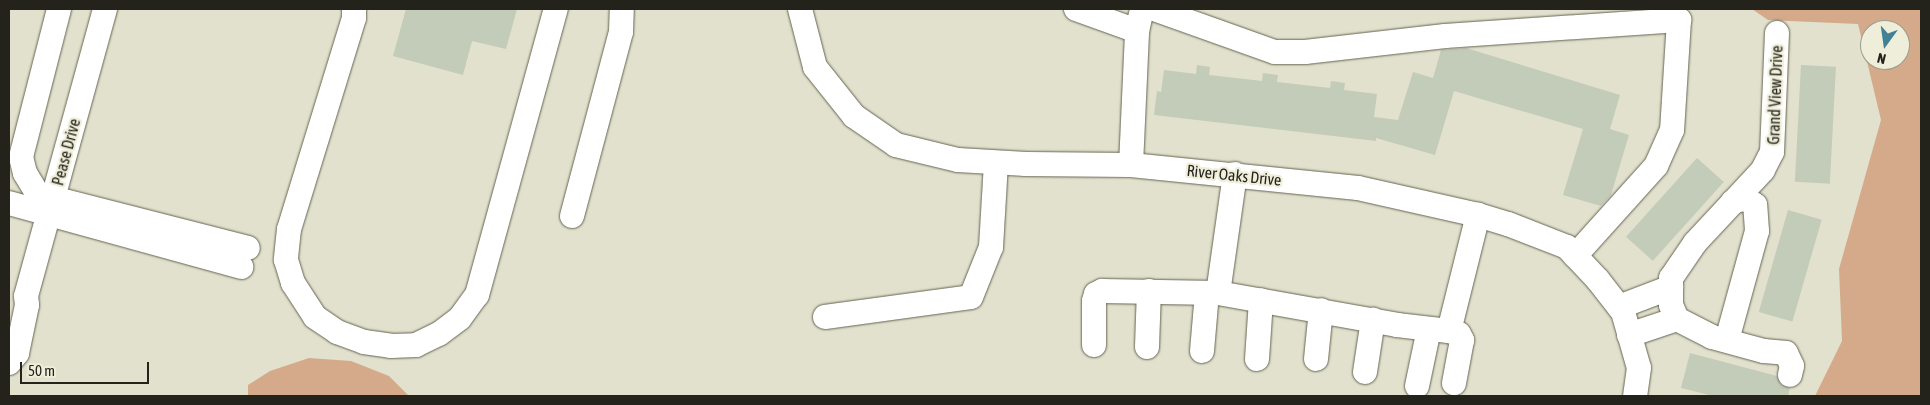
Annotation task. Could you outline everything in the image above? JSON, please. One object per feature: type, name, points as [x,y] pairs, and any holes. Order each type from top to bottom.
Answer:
[{"type":"street","points":[[51,205],[25,173],[21,158],[59,9]]},
{"type":"street","name":"Pease Drive","points":[[9,363],[17,353],[27,305],[17,299],[51,205],[105,9]]},
{"type":"street","points":[[354,9],[354,18],[289,229],[286,260],[293,283],[315,317],[336,332],[364,342],[391,346],[416,345],[439,334],[460,318],[477,295],[556,9]]},
{"type":"street","points":[[572,216],[621,32],[622,9]]},
{"type":"street","name":"River Oaks Drive","points":[[800,9],[815,67],[854,116],[896,145],[958,160],[1132,165],[1236,174],[1358,188],[1478,215],[1508,224],[1566,247],[1623,312],[1639,368],[1635,396]]},
{"type":"street","points":[[1076,9],[1140,20],[1132,165]]},
{"type":"street","points":[[1154,9],[1275,52],[1305,52],[1446,36],[1680,20],[1672,130],[1656,166],[1575,256]]},
{"type":"street","name":"Grand View Drive","points":[[1677,318],[1672,305],[1671,278],[1695,242],[1763,170],[1772,152],[1777,33]]},
{"type":"street","points":[[825,317],[971,297],[990,247],[996,162]]},
{"type":"street","points":[[1202,351],[1236,174]]},
{"type":"street","points":[[1727,340],[1757,231],[1755,205],[1745,198],[1733,202]]},
{"type":"street","points":[[9,203],[51,205],[244,257]]},
{"type":"street","points":[[1416,386],[1439,330],[1478,215]]},
{"type":"street","points":[[1619,307],[1671,287]]},
{"type":"street","points":[[1094,344],[1096,294],[1102,291],[1212,293],[1459,334],[1462,340],[1454,382]]},
{"type":"street","points":[[1147,347],[1149,291]]},
{"type":"street","points":[[1257,359],[1262,300]]},
{"type":"street","points":[[1316,359],[1321,310]]},
{"type":"street","points":[[1630,335],[1677,318],[1712,336],[1764,351],[1786,354],[1791,359],[1790,375]]},
{"type":"street","points":[[1365,372],[1373,320]]},
{"type":"shaded area","points":[[1752,9],[1921,9],[1921,396],[1815,396],[1842,341],[1839,269],[1881,120],[1869,70],[1910,70],[1910,20],[1860,20],[1860,32],[1858,24],[1768,20]]},
{"type":"shaded area","points":[[309,358],[351,361],[389,376],[409,396],[248,396],[248,385],[270,371]]},
{"type":"building","points":[[406,9],[517,9],[506,49],[472,41],[463,75],[393,56]]},
{"type":"building","points":[[1466,48],[1620,95],[1610,129],[1629,135],[1611,195],[1601,206],[1563,195],[1583,129],[1454,91],[1435,155],[1376,138],[1376,141],[1154,115],[1157,91],[1161,92],[1164,70],[1196,74],[1197,65],[1210,67],[1209,75],[1262,81],[1263,73],[1278,75],[1277,82],[1330,88],[1331,81],[1345,83],[1344,90],[1377,94],[1374,117],[1398,120],[1413,72],[1433,78],[1441,50]]},
{"type":"building","points":[[1801,65],[1836,67],[1830,184],[1795,182]]},
{"type":"building","points":[[1697,158],[1724,182],[1653,261],[1626,237]]},
{"type":"building","points":[[1788,210],[1822,220],[1792,322],[1759,312]]},
{"type":"building","points":[[1690,353],[1777,376],[1781,385],[1790,388],[1788,396],[1713,396],[1681,388]]}]
